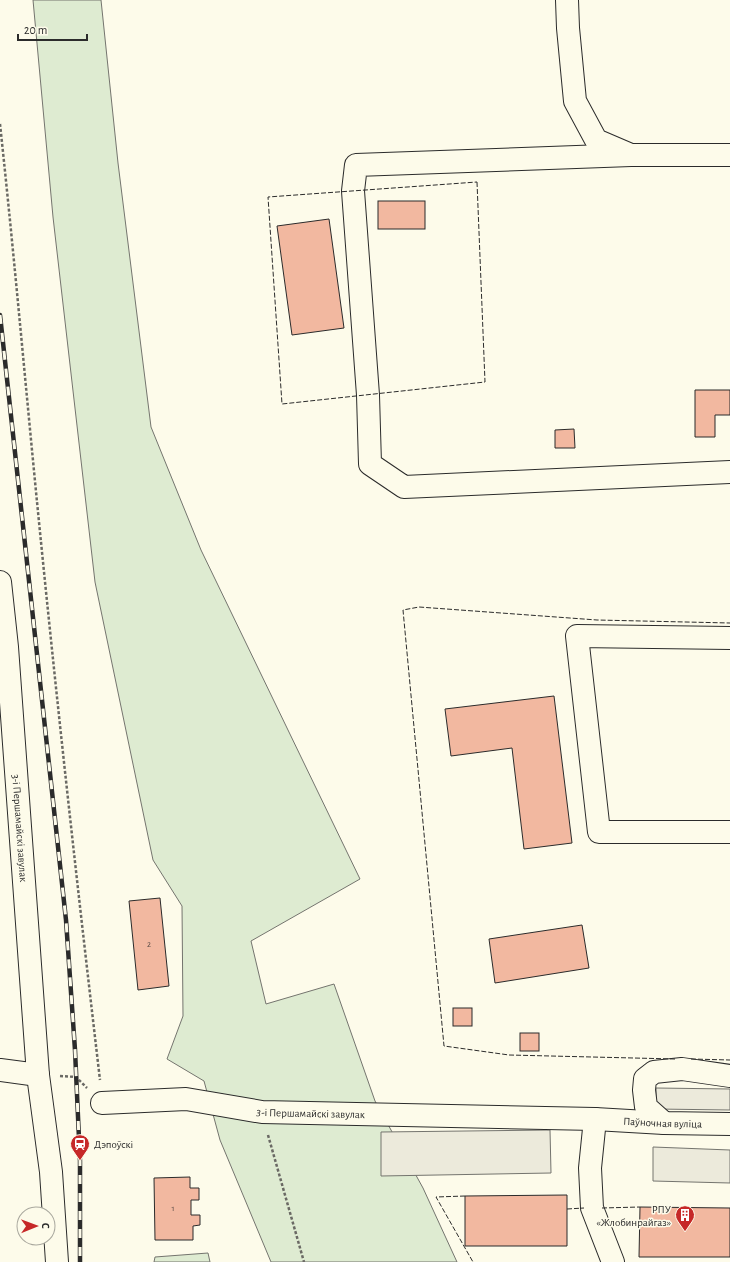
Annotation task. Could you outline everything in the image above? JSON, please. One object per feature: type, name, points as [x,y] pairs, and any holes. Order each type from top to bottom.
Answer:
[{"type":"street","points":[[567,0],[568,28],[575,101],[596,140],[631,156]]},
{"type":"street","points":[[730,155],[631,156],[356,165],[353,191],[368,395],[370,464],[404,488],[730,472]]},
{"type":"street","name":"3-і Першамайскі завулак","points":[[0,582],[7,647],[38,1075],[51,1172],[57,1262]]},
{"type":"street","points":[[730,638],[577,636],[599,832],[730,832]]},
{"type":"street","points":[[664,1123],[646,1106],[644,1090],[645,1079],[654,1072],[682,1069],[730,1076]]},
{"type":"street","points":[[0,1070],[38,1075]]},
{"type":"street","name":"3-і Першамайскі завулак","points":[[102,1103],[186,1100],[262,1112],[595,1119]]},
{"type":"street","points":[[595,1119],[590,1168],[592,1208],[613,1262]]},
{"type":"street","name":"Паўночная вуліца","points":[[595,1119],[664,1123],[730,1124]]},
{"type":"path","points":[[0,124],[73,847],[102,1103]]},
{"type":"path","points":[[38,1075],[76,1077],[102,1103]]},
{"type":"path","points":[[262,1112],[304,1262]]},
{"type":"green space","points":[[33,0],[101,0],[118,163],[151,427],[201,550],[360,879],[251,941],[266,1004],[334,984],[375,1101],[423,1188],[457,1262],[271,1262],[220,1140],[204,1081],[167,1059],[183,1016],[182,906],[153,860],[95,582],[53,217]]},
{"type":"green space","points":[[208,1253],[210,1262],[154,1262],[155,1257]]},
{"type":"shaded area","points":[[656,1088],[730,1089],[730,1110],[656,1109]]},
{"type":"shaded area","points":[[550,1130],[551,1173],[381,1176],[381,1132]]},
{"type":"shaded area","points":[[653,1147],[730,1150],[730,1183],[653,1181]]},
{"type":"building","points":[[378,201],[425,201],[425,229],[378,229]]},
{"type":"building","points":[[329,219],[344,328],[292,335],[277,226]]},
{"type":"building","points":[[695,390],[730,390],[730,415],[715,415],[715,437],[695,437]]},
{"type":"building","points":[[574,429],[575,448],[555,448],[555,430]]},
{"type":"building","points":[[554,696],[572,843],[524,849],[512,748],[451,756],[445,709]]},
{"type":"building","points":[[160,898],[169,986],[138,990],[129,901]]},
{"type":"building","points":[[582,925],[589,968],[495,983],[489,939]]},
{"type":"building","points":[[453,1008],[472,1008],[472,1026],[453,1026]]},
{"type":"building","points":[[520,1033],[539,1033],[539,1051],[520,1051]]},
{"type":"building","points":[[190,1177],[190,1188],[199,1188],[199,1200],[191,1200],[191,1215],[200,1215],[200,1225],[193,1226],[193,1240],[155,1240],[154,1178]]},
{"type":"building","points":[[567,1195],[567,1246],[465,1246],[465,1196]]},
{"type":"building","name":"РПУ «Жлобинрайгаз»","points":[[640,1207],[730,1208],[730,1257],[639,1257]]},
{"type":"railway","points":[[0,315],[66,920],[75,1050],[80,1161],[80,1262]]},
{"type":"fence","points":[[477,182],[485,382],[282,404],[268,197],[477,182]]},
{"type":"fence","points":[[675,1059],[509,1055],[444,1046],[403,610],[419,607],[597,620],[730,623]]},
{"type":"fence","points":[[691,1059],[730,1060]]},
{"type":"fence","points":[[465,1196],[436,1197],[473,1262]]},
{"type":"fence","points":[[602,1208],[640,1207]]},
{"type":"fence","points":[[567,1209],[584,1208]]},
{"type":"place","name":"Дэпоўскі","points":[[80,1161]]},
{"type":"place","name":"РПУ «Жлобинрайгаз»","points":[[685,1232]]}]
